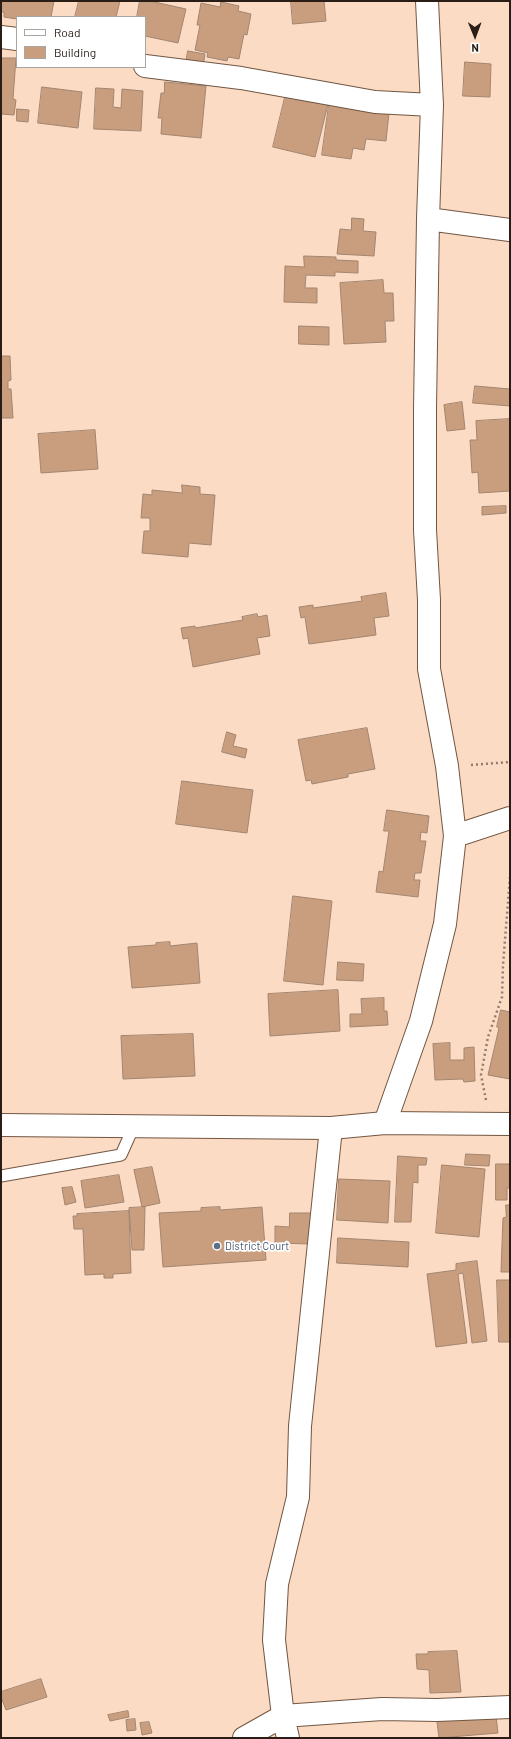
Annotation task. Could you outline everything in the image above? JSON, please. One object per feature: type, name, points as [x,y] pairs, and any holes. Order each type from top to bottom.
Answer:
[{"type":"street","points":[[385,1123],[421,1020],[443,932],[455,836],[447,766],[429,669],[429,600],[425,530],[424,408],[432,105],[427,1]]},
{"type":"street","points":[[1,37],[16,39]]},
{"type":"street","points":[[146,66],[241,78],[375,102],[432,105]]},
{"type":"street","points":[[428,219],[510,230]]},
{"type":"street","points":[[455,836],[510,818]]},
{"type":"street","points":[[5,1125],[331,1128],[385,1123],[501,1124]]},
{"type":"street","points":[[288,1738],[283,1716],[274,1640],[277,1584],[298,1497],[300,1426],[331,1128]]},
{"type":"street","points":[[244,1738],[283,1716],[382,1709],[437,1710],[510,1707]]},
{"type":"lane","points":[[1,1176],[121,1155],[134,1126]]},
{"type":"path","points":[[447,766],[510,762]]},
{"type":"path","points":[[501,1124],[481,1075],[488,1037],[502,997],[510,877]]},
{"type":"building","points":[[1,1],[54,1],[51,16],[16,16],[16,19],[4,17],[4,12],[1,12]]},
{"type":"building","points":[[79,1],[120,1],[116,16],[75,16]]},
{"type":"building","points":[[140,1],[150,1],[186,9],[178,43],[146,36],[146,16],[137,16]]},
{"type":"building","points":[[291,1],[324,1],[326,21],[293,24]]},
{"type":"building","points":[[221,2],[239,6],[238,11],[251,14],[247,35],[244,34],[239,59],[228,57],[227,61],[207,57],[208,53],[195,50],[200,25],[197,25],[201,3],[220,7]]},
{"type":"building","points":[[188,51],[205,54],[203,66],[186,63]]},
{"type":"building","points":[[1,58],[16,58],[13,99],[16,100],[14,115],[1,114]]},
{"type":"building","points":[[465,62],[491,64],[490,97],[463,96]]},
{"type":"building","points":[[165,82],[206,86],[201,138],[161,134],[162,118],[158,118],[161,93],[164,93]]},
{"type":"building","points":[[42,87],[82,92],[78,128],[38,123]]},
{"type":"building","points":[[96,88],[114,89],[113,107],[121,108],[122,89],[143,91],[141,131],[94,129]]},
{"type":"building","points":[[287,89],[329,100],[315,157],[273,147]]},
{"type":"building","points":[[329,105],[389,113],[386,141],[366,139],[364,150],[353,148],[351,159],[322,155]]},
{"type":"building","points":[[17,109],[29,110],[28,122],[17,121]]},
{"type":"building","points":[[352,218],[364,219],[363,231],[376,232],[374,256],[337,254],[340,229],[351,230]]},
{"type":"building","points":[[304,256],[336,257],[336,260],[358,261],[358,273],[335,272],[335,276],[306,275],[305,288],[317,288],[317,303],[284,302],[285,266],[304,267]]},
{"type":"building","points":[[383,280],[384,293],[393,293],[394,321],[385,321],[386,342],[344,344],[340,283]]},
{"type":"building","points":[[299,326],[329,327],[329,345],[299,344]]},
{"type":"building","points":[[1,356],[10,356],[11,380],[8,381],[8,389],[11,389],[13,418],[1,418]]},
{"type":"building","points":[[475,386],[510,389],[510,406],[473,403]]},
{"type":"building","points":[[462,402],[465,429],[447,431],[444,405]]},
{"type":"building","points":[[510,419],[510,491],[479,493],[478,472],[472,473],[470,440],[477,440],[476,421]]},
{"type":"building","points":[[95,430],[98,469],[41,473],[38,434]]},
{"type":"building","points":[[182,485],[200,487],[200,494],[215,495],[211,545],[189,543],[188,557],[142,553],[144,531],[150,531],[150,518],[141,518],[143,494],[152,495],[152,490],[182,493]]},
{"type":"building","points":[[506,506],[506,513],[482,515],[482,507]]},
{"type":"building","points":[[386,593],[389,616],[374,618],[376,635],[309,644],[305,617],[301,618],[299,607],[313,605],[313,608],[362,601],[361,597]]},
{"type":"building","points":[[257,614],[258,617],[267,615],[270,636],[257,638],[260,654],[193,667],[188,638],[183,639],[181,628],[195,626],[195,628],[243,620],[242,617]]},
{"type":"building","points":[[367,728],[375,769],[348,774],[348,777],[312,784],[311,780],[306,781],[298,740]]},
{"type":"building","points":[[227,732],[236,735],[233,746],[247,749],[245,758],[222,752]]},
{"type":"building","points":[[182,781],[253,790],[247,833],[176,824]]},
{"type":"building","points":[[387,810],[429,816],[427,833],[421,832],[420,841],[426,841],[421,873],[415,873],[414,880],[420,880],[418,897],[376,892],[379,871],[383,872],[389,831],[384,831]]},
{"type":"building","points":[[293,896],[332,901],[323,985],[284,981]]},
{"type":"building","points":[[170,942],[170,946],[197,943],[200,983],[132,988],[128,947],[156,945],[156,943]]},
{"type":"building","points":[[338,962],[364,964],[363,981],[337,980]]},
{"type":"building","points":[[338,990],[340,1031],[270,1036],[268,994]]},
{"type":"building","points":[[384,998],[384,1011],[387,1011],[388,1025],[350,1027],[350,1014],[362,1014],[361,999]]},
{"type":"building","points":[[501,1010],[510,1012],[510,1079],[488,1075],[499,1028],[497,1027]]},
{"type":"building","points":[[193,1034],[195,1076],[123,1079],[121,1036]]},
{"type":"building","points":[[450,1043],[450,1060],[464,1060],[464,1048],[474,1047],[475,1081],[464,1082],[463,1079],[435,1080],[433,1044]]},
{"type":"building","points":[[466,1154],[490,1155],[489,1166],[465,1165]]},
{"type":"building","points":[[398,1156],[427,1158],[426,1165],[418,1165],[418,1183],[413,1182],[411,1222],[395,1222]]},
{"type":"building","points":[[496,1164],[510,1164],[510,1188],[507,1188],[507,1200],[496,1200]]},
{"type":"building","points":[[442,1165],[485,1169],[479,1237],[436,1233]]},
{"type":"building","points":[[152,1167],[160,1203],[142,1207],[134,1170]]},
{"type":"building","points":[[119,1175],[124,1202],[85,1208],[81,1181]]},
{"type":"building","points":[[339,1179],[390,1181],[388,1223],[337,1220]]},
{"type":"building","points":[[72,1187],[76,1202],[65,1205],[62,1188]]},
{"type":"building","points":[[506,1205],[510,1205],[510,1272],[501,1272],[503,1218],[506,1217]]},
{"type":"building","points":[[145,1207],[144,1250],[132,1250],[129,1208]]},
{"type":"building","points":[[220,1207],[220,1210],[262,1207],[266,1260],[163,1267],[159,1213],[201,1211],[201,1208]]},
{"type":"building","points":[[129,1211],[131,1273],[113,1274],[113,1278],[104,1278],[104,1274],[85,1275],[83,1229],[74,1229],[73,1216],[77,1216],[77,1214]]},
{"type":"building","points":[[290,1213],[312,1213],[311,1244],[275,1243],[275,1226],[289,1227]]},
{"type":"building","points":[[338,1238],[409,1242],[408,1267],[337,1263]]},
{"type":"building","points":[[477,1261],[487,1341],[472,1343],[463,1273],[458,1274],[467,1343],[436,1347],[427,1274],[456,1270],[456,1264]]},
{"type":"building","points":[[497,1280],[510,1280],[510,1342],[499,1342]]},
{"type":"building","points":[[457,1651],[461,1692],[430,1693],[429,1670],[417,1669],[416,1654]]},
{"type":"building","points":[[41,1679],[47,1697],[6,1710],[1,1697],[1,1692]]},
{"type":"building","points":[[128,1711],[129,1717],[110,1721],[108,1715]]},
{"type":"building","points":[[496,1716],[498,1733],[439,1738],[437,1722]]},
{"type":"building","points":[[135,1719],[136,1730],[127,1731],[126,1720]]},
{"type":"building","points":[[149,1722],[152,1733],[142,1735],[140,1723]]},
{"type":"place","name":"District Court","points":[[217,1246]]}]
